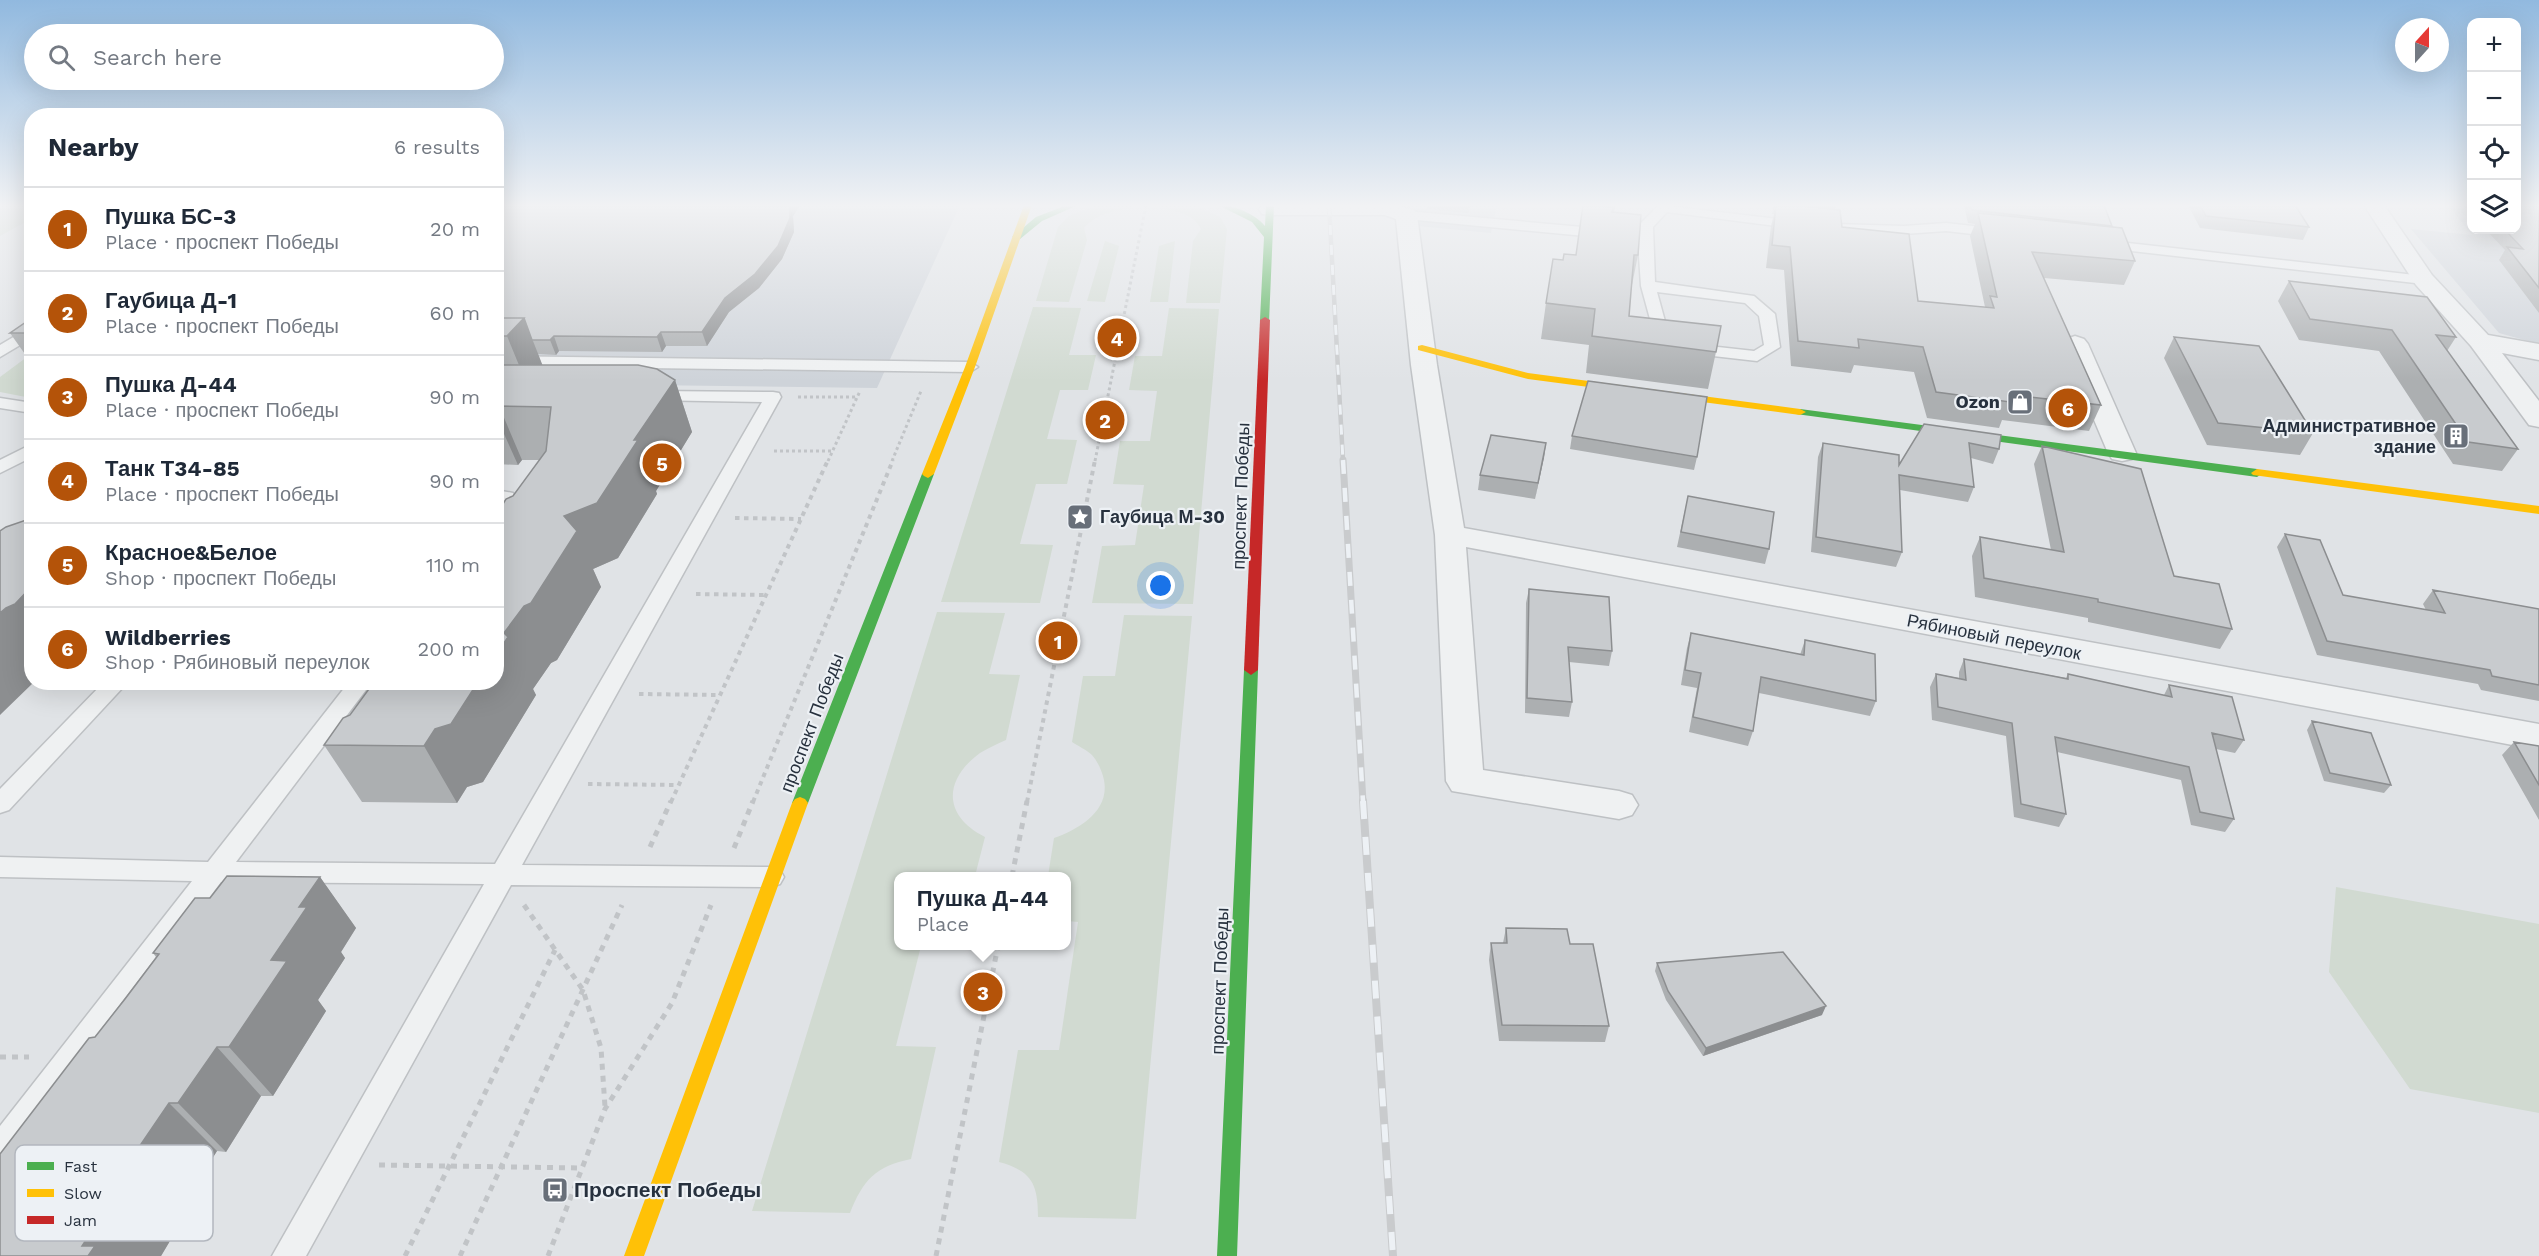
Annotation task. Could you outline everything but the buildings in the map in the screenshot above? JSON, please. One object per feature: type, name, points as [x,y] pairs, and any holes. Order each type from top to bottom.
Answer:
[{"type":"main road","name":"проспект Победы","points":[[634,1256],[771,877],[970,367],[1007,264]]},
{"type":"main road","name":"проспект Победы","points":[[1227,1256],[1268,264]]},
{"type":"main road","points":[[1422,348],[1528,376],[2539,510]]},
{"type":"street","points":[[1405,264],[1422,348],[1450,535],[1465,781],[1619,805]]},
{"type":"street","points":[[2413,264],[2424,280],[2480,341],[2539,418]]},
{"type":"street","points":[[2480,341],[2539,352]]},
{"type":"street","points":[[2075,344],[2122,453]]},
{"type":"street","name":"Рябиновый переулок","points":[[1450,535],[2539,737]]},
{"type":"lane","points":[[1647,264],[1648,286],[1662,338],[1678,347],[1757,356],[1772,347],[1767,314],[1749,299],[1648,286]]},
{"type":"lane","points":[[2274,264],[2424,280]]},
{"type":"lane","points":[[0,352],[24,336]]},
{"type":"lane","points":[[504,361],[970,367]]},
{"type":"lane","points":[[288,1256],[773,397],[640,395]]},
{"type":"lane","points":[[0,404],[24,407]]},
{"type":"lane","points":[[0,468],[24,454]]},
{"type":"lane","points":[[0,804],[109,690]]},
{"type":"lane","points":[[0,1150],[355,690]]},
{"type":"lane","points":[[0,867],[214,872],[771,877]]},
{"type":"path","points":[[1013,872],[1134,264]]},
{"type":"path","points":[[460,1256],[872,365]]},
{"type":"path","points":[[548,1256],[605,1109],[672,1003],[931,367]]},
{"type":"path","points":[[773,397],[857,397]]},
{"type":"path","points":[[743,450],[832,451]]},
{"type":"path","points":[[705,518],[801,519]]},
{"type":"path","points":[[662,593],[766,595]]},
{"type":"path","points":[[606,693],[720,695]]},
{"type":"path","points":[[555,784],[678,785]]},
{"type":"path","points":[[503,875],[583,990],[601,1048],[605,1109]]},
{"type":"path","points":[[405,1256],[555,950]]},
{"type":"path","points":[[936,1256],[997,950]]},
{"type":"path","points":[[340,1165],[581,1168]]},
{"type":"shaded area","points":[[504,264],[933,264],[877,388],[504,383]]},
{"type":"shaded area","points":[[1047,264],[1080,264],[1069,302],[1036,301]]},
{"type":"shaded area","points":[[1098,264],[1115,264],[1105,302],[1087,301]]},
{"type":"shaded area","points":[[1156,264],[1172,264],[1168,302],[1150,302]]},
{"type":"shaded area","points":[[1190,264],[1224,264],[1220,303],[1186,303]]},
{"type":"shaded area","points":[[2440,264],[2539,264],[2539,344],[2499,333]]},
{"type":"shaded area","points":[[1033,307],[1081,308],[1069,355],[1096,355],[1088,390],[1060,390],[1047,439],[1077,440],[1067,484],[1036,484],[1020,544],[1053,545],[1040,603],[941,602]]},
{"type":"shaded area","points":[[1169,308],[1219,309],[1193,604],[1092,603],[1102,546],[1135,545],[1144,485],[1113,484],[1120,441],[1150,441],[1157,391],[1129,390],[1135,356],[1162,356]]},
{"type":"shaded area","points":[[24,359],[24,397],[0,392],[0,377]]},
{"type":"shaded area","points":[[937,612],[1005,613],[989,674],[1020,675],[1006,740],[980,753],[959,775],[954,786],[955,808],[961,819],[985,837],[976,872],[894,872],[894,950],[920,950],[896,1046],[936,1047],[911,1159],[889,1166],[872,1176],[860,1192],[850,1213],[752,1211]]},
{"type":"shaded area","points":[[1124,615],[1192,616],[1136,1219],[1038,1217],[1037,1196],[1031,1181],[1019,1170],[999,1162],[1018,1050],[1059,1050],[1078,922],[1071,921],[1071,872],[1049,872],[1054,838],[1073,830],[1091,817],[1102,801],[1105,791],[1101,770],[1094,758],[1072,742],[1083,676],[1115,676]]},
{"type":"shaded area","points":[[2336,887],[2539,924],[2539,1113],[2410,1089],[2329,972]]},
{"type":"railway","points":[[1332,264],[1343,461]]},
{"type":"railway","points":[[1343,460],[1363,802]]},
{"type":"railway","points":[[1363,801],[1393,1256]]},
{"type":"traffic: fast","points":[[1265,320],[1267,264]]},
{"type":"traffic: fast","points":[[1800,412],[2257,473]]},
{"type":"traffic: fast","points":[[800,803],[928,474]]},
{"type":"traffic: fast","points":[[1227,1256],[1251,670]]},
{"type":"traffic: slow","points":[[928,474],[1007,264]]},
{"type":"traffic: slow","points":[[1422,348],[1528,376],[1800,412]]},
{"type":"traffic: slow","points":[[2257,473],[2539,510]]},
{"type":"traffic: slow","points":[[634,1256],[800,803]]},
{"type":"traffic: jam","points":[[1251,670],[1265,320]]},
{"type":"place","name":"Танк Т34-85","points":[[1117,338]]},
{"type":"place","name":"Ozon","points":[[2020,402]]},
{"type":"place","name":"Wildberries","points":[[2068,408]]},
{"type":"place","name":"Гаубица Д-1","points":[[1105,420]]},
{"type":"place","name":"Административное здание","points":[[2456,436]]},
{"type":"place","name":"Красное&Белое","points":[[662,463]]},
{"type":"place","name":"Гаубица М-30","points":[[1080,517]]},
{"type":"place","name":"Пушка БС-3","points":[[1058,641]]},
{"type":"place","name":"Пушка Д-44","points":[[983,992]]},
{"type":"place","name":"Проспект Победы","points":[[555,1190]]}]
